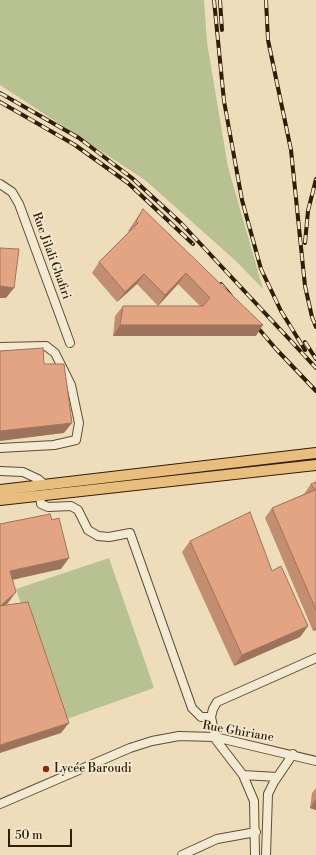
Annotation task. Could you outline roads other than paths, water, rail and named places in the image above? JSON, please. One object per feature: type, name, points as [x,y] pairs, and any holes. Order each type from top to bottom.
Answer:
[{"type":"main road","points":[[0,490],[316,453]]},
{"type":"main road","points":[[0,500],[316,465]]},
{"type":"street","name":"Rue Jilali Ghafiri","points":[[0,184],[12,192],[19,204],[70,343]]},
{"type":"street","points":[[0,347],[46,346],[55,353],[71,386],[79,423],[76,440],[54,445],[0,448]]},
{"type":"street","points":[[0,471],[23,472],[38,479],[44,485]]},
{"type":"street","points":[[40,496],[41,504],[48,507],[71,506],[78,510],[88,530],[98,536],[109,537],[130,533],[192,708],[201,717],[211,716]]},
{"type":"street","points":[[255,855],[256,832],[254,801],[242,775],[222,751],[215,737],[211,716],[213,709],[217,702],[316,658]]},
{"type":"street","name":"Rue Ghiriane","points":[[0,804],[130,748],[152,741],[179,736],[215,737],[293,754],[316,761]]},
{"type":"street","points":[[266,855],[267,800],[270,788],[293,754]]},
{"type":"street","points":[[242,775],[277,777]]},
{"type":"street","points":[[182,855],[217,839],[256,832]]},
{"type":"railway","points":[[214,0],[224,101],[242,200],[261,269],[281,311],[305,350]]},
{"type":"railway","points":[[220,0],[222,30]]},
{"type":"railway","points":[[266,0],[268,40],[291,150],[305,286],[312,317],[316,327]]},
{"type":"railway","points":[[0,93],[79,138],[132,178],[181,223],[316,368]]},
{"type":"railway","points":[[0,102],[75,145],[128,183],[193,244]]},
{"type":"railway","points":[[305,243],[308,211],[316,179]]},
{"type":"railway","points":[[221,284],[231,296]]},
{"type":"railway","points":[[253,322],[276,349],[316,391]]},
{"type":"railway","points":[[305,342],[316,359]]},
{"type":"place","name":"Lycée Baroudi","points":[[46,769]]}]
